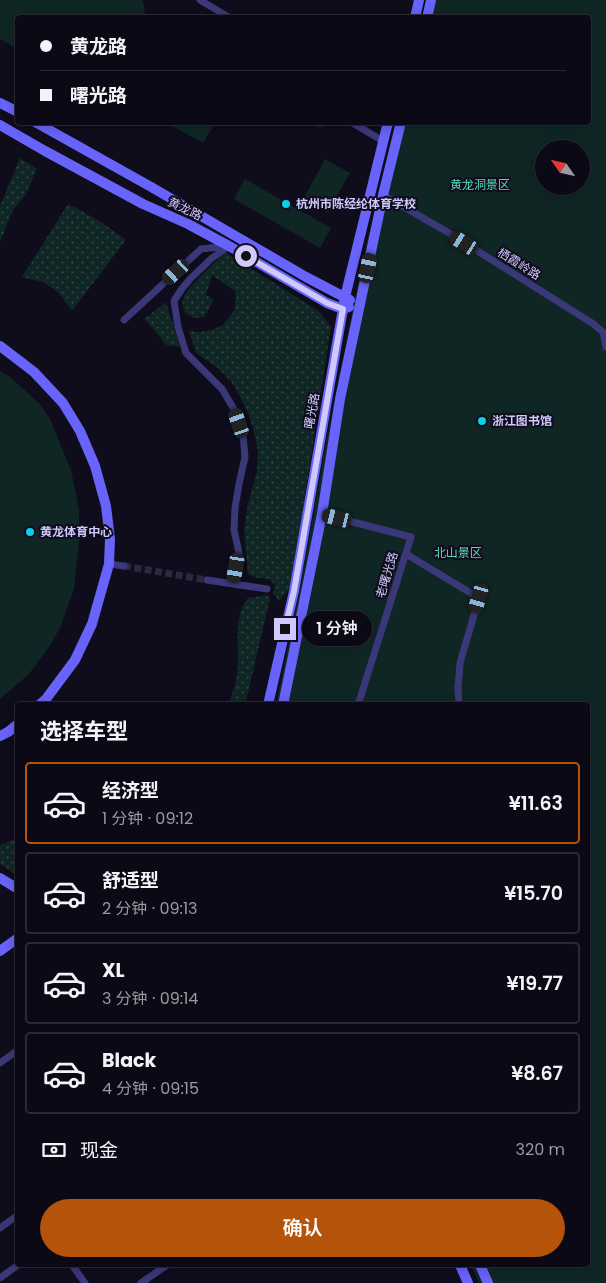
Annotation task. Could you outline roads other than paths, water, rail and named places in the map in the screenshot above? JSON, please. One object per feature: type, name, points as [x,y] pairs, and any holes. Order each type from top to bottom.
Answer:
[{"type":"main road","points":[[416,15],[419,0]]},
{"type":"main road","points":[[428,15],[431,0]]},
{"type":"main road","points":[[0,103],[15,110]]},
{"type":"main road","name":"黄龙路","points":[[0,124],[143,204],[188,224],[327,303],[343,309]]},
{"type":"main road","points":[[35,145],[42,144],[47,140],[48,134],[39,125]]},
{"type":"main road","name":"黄龙路","points":[[39,125],[153,188],[306,277],[360,304]]},
{"type":"main road","name":"曙光路","points":[[269,702],[294,591],[345,298],[387,125]]},
{"type":"main road","name":"曙光路","points":[[283,702],[322,514],[340,399],[383,194],[400,125]]},
{"type":"main road","points":[[343,309],[360,304]]},
{"type":"main road","points":[[0,346],[34,372],[63,403],[80,430],[95,466],[106,506],[110,539],[109,564],[92,624],[75,660],[42,702]]},
{"type":"main road","points":[[0,736],[15,726]]},
{"type":"main road","points":[[0,878],[15,887]]},
{"type":"main road","points":[[0,951],[15,940]]},
{"type":"main road","points":[[461,1267],[468,1283]]},
{"type":"main road","points":[[481,1267],[488,1283]]},
{"type":"street","points":[[200,0],[225,15]]},
{"type":"street","points":[[356,125],[383,141]]},
{"type":"street","name":"栖霞岭路","points":[[383,194],[592,322],[603,332],[606,347]]},
{"type":"street","points":[[124,320],[201,249],[229,246]]},
{"type":"street","points":[[229,246],[212,258],[190,279],[174,301],[178,327],[186,354],[222,389],[235,411],[243,435],[245,456],[238,484],[235,508],[234,530],[239,553],[234,584]]},
{"type":"street","name":"老曙光路","points":[[322,514],[411,537],[359,702]]},
{"type":"street","points":[[406,554],[479,598],[460,663],[459,702]]},
{"type":"street","points":[[109,564],[124,566]]},
{"type":"street","points":[[207,580],[266,589]]},
{"type":"street","points":[[0,1063],[15,1052]]},
{"type":"street","points":[[0,1228],[15,1218]]},
{"type":"street","points":[[0,1278],[15,1267]]},
{"type":"street","points":[[73,1267],[85,1283]]},
{"type":"street","points":[[141,1283],[164,1267]]},
{"type":"tunnel","points":[[124,566],[207,580]]},
{"type":"place","name":"杭州市陈经纶体育学校","points":[[286,204]]},
{"type":"place","name":"浙江图书馆","points":[[482,421]]},
{"type":"place","name":"黄龙体育中心","points":[[30,532]]},
{"type":"park label","name":"黄龙洞景区","points":[[480,185]]},
{"type":"park label","name":"北山景区","points":[[458,553]]}]
